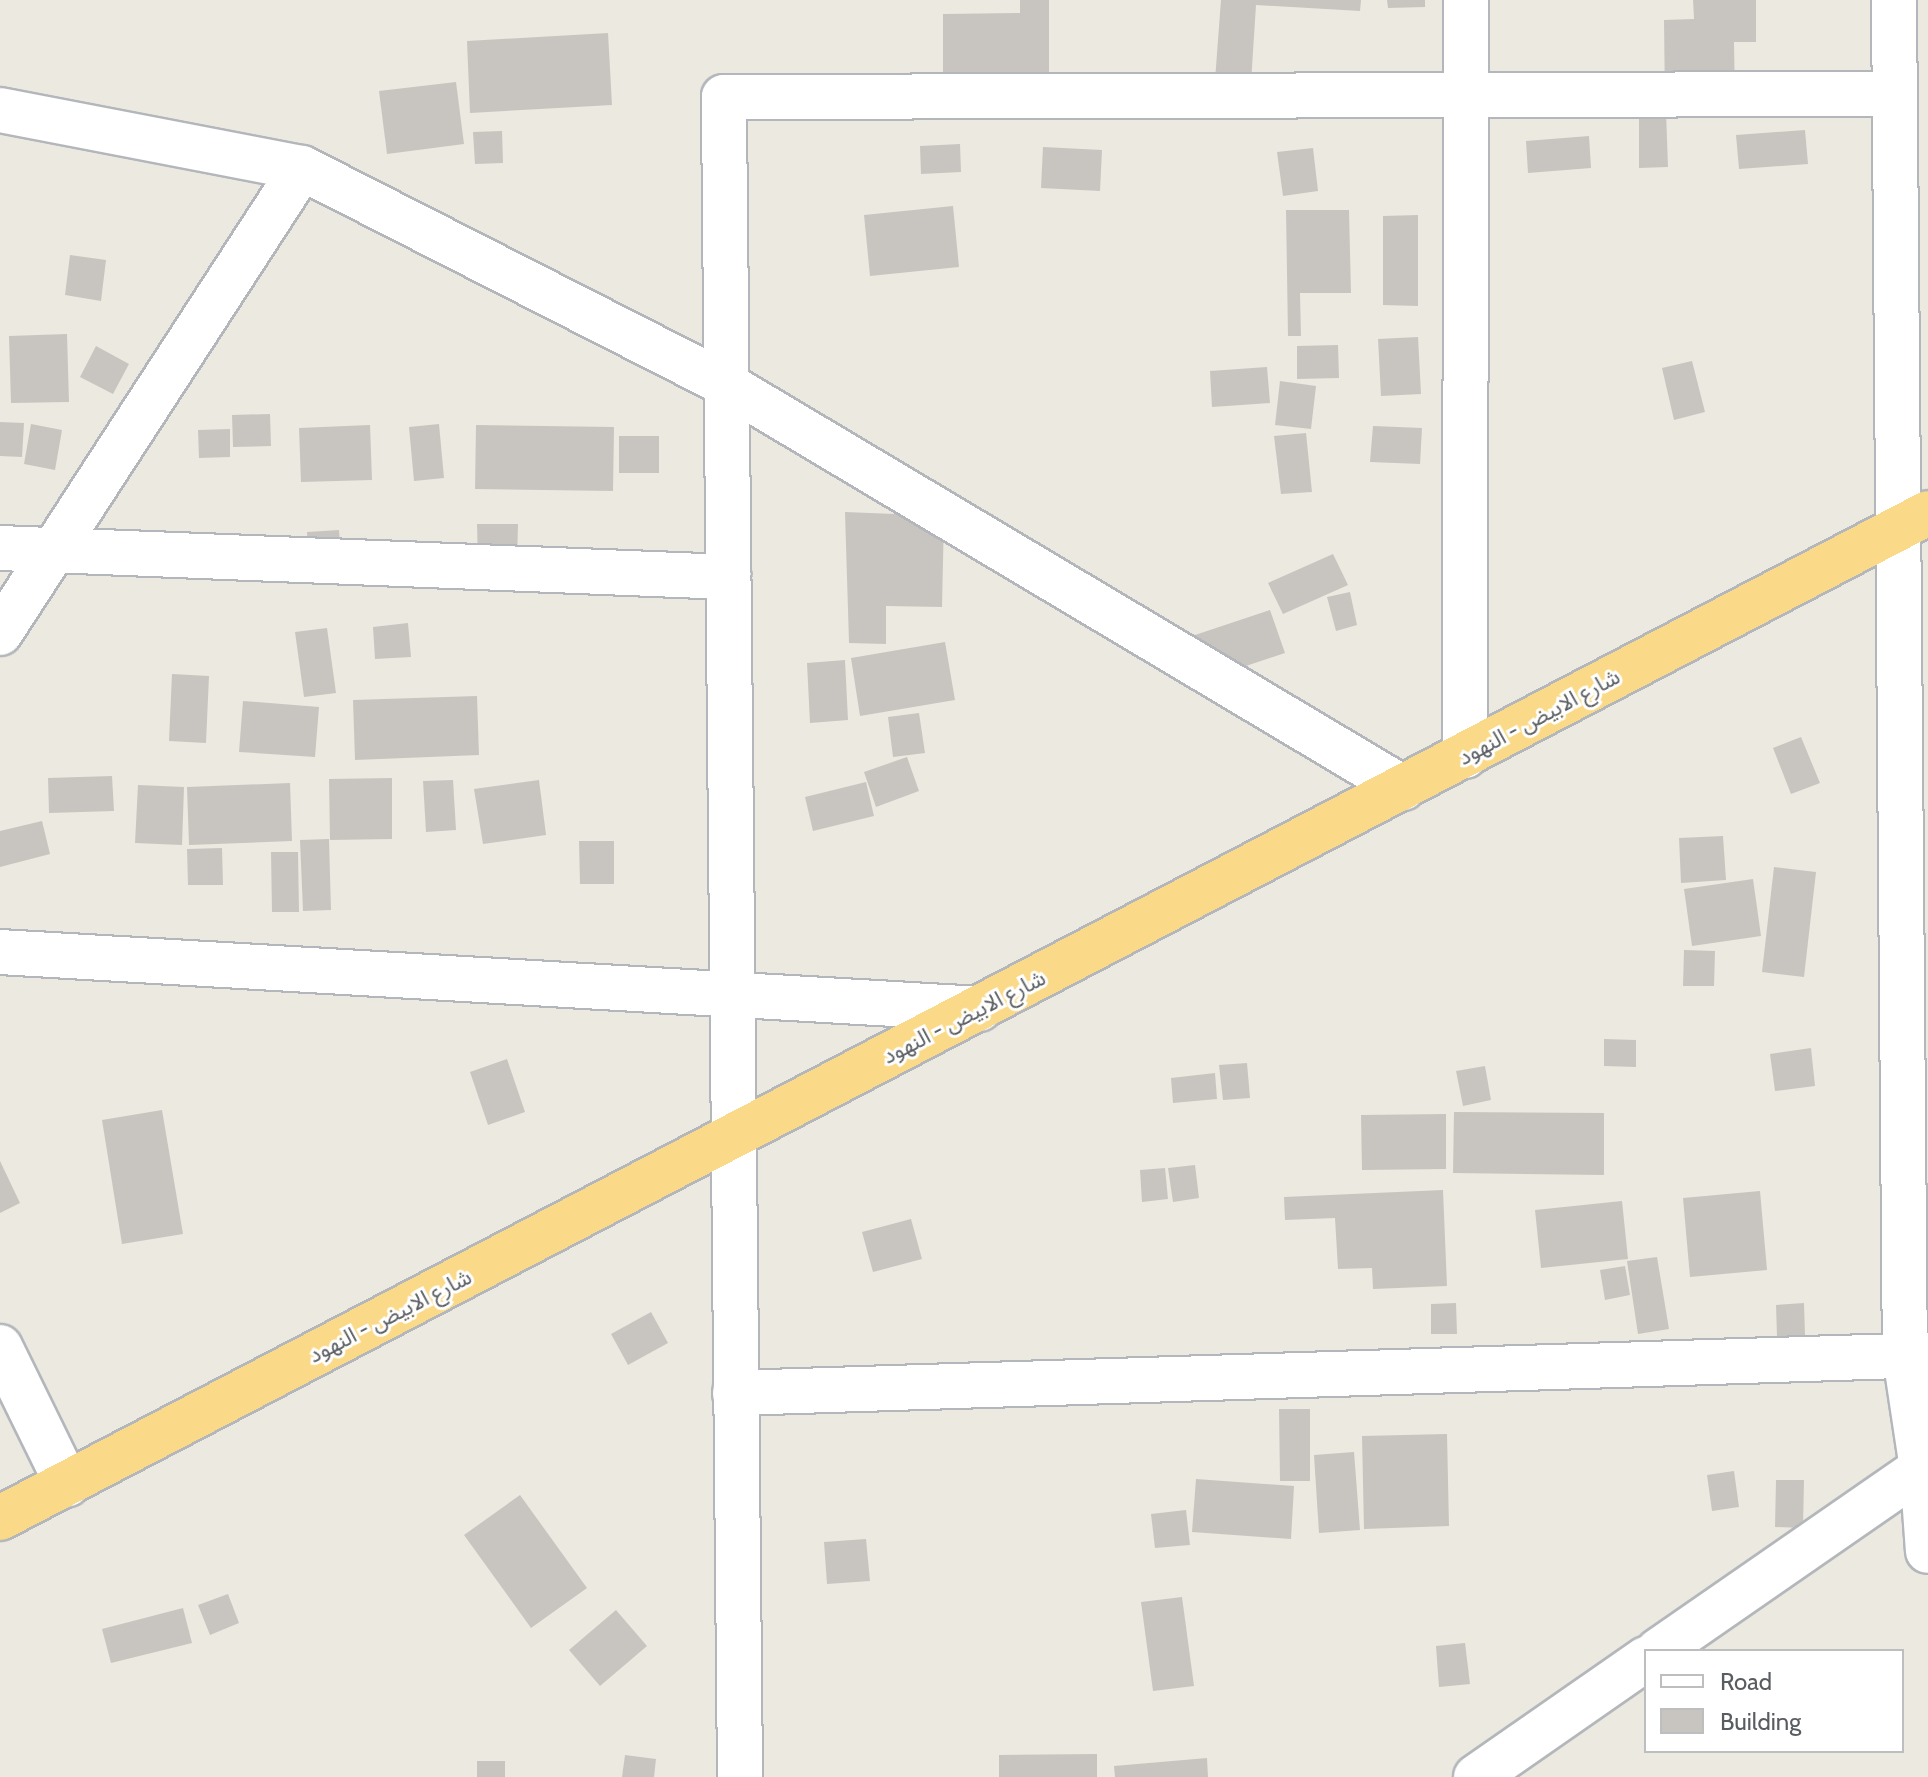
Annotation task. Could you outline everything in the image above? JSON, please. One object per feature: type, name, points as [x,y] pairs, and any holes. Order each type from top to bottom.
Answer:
[{"type":"highway","name":"شارع الابيض - النهود","points":[[0,1518],[1915,520]]},
{"type":"street","points":[[1465,756],[1466,0]]},
{"type":"street","points":[[1894,0],[1895,94],[1915,520],[1916,1356],[1928,1551]]},
{"type":"street","points":[[740,1777],[724,97],[1895,94]]},
{"type":"street","points":[[0,110],[302,168],[727,385],[1403,788]]},
{"type":"street","points":[[0,633],[302,168]]},
{"type":"street","points":[[0,548],[728,577]]},
{"type":"street","points":[[0,952],[979,1009]]},
{"type":"street","points":[[0,1347],[67,1484]]},
{"type":"street","points":[[735,1393],[1916,1356]]},
{"type":"street","points":[[1661,1649],[1925,1466]]},
{"type":"street","points":[[1476,1777],[1644,1660]]},
{"type":"building","points":[[1020,0],[1049,0],[1049,72],[943,72],[943,14],[1020,13]]},
{"type":"building","points":[[1221,0],[1361,0],[1360,11],[1256,5],[1251,83],[1215,80]]},
{"type":"building","points":[[1387,0],[1425,0],[1425,7],[1388,8]]},
{"type":"building","points":[[1693,0],[1756,0],[1756,42],[1734,42],[1735,105],[1665,106],[1664,20],[1694,19]]},
{"type":"building","points":[[608,33],[612,105],[470,113],[467,41]]},
{"type":"building","points":[[456,82],[464,144],[387,154],[379,91]]},
{"type":"building","points":[[1666,111],[1668,167],[1639,168],[1639,112]]},
{"type":"building","points":[[1805,130],[1808,164],[1739,169],[1736,135]]},
{"type":"building","points":[[502,131],[503,163],[475,164],[473,132]]},
{"type":"building","points":[[1589,136],[1591,168],[1528,173],[1526,141]]},
{"type":"building","points":[[960,144],[961,172],[921,174],[920,146]]},
{"type":"building","points":[[1043,147],[1102,150],[1100,191],[1041,188]]},
{"type":"building","points":[[1313,148],[1318,191],[1283,196],[1277,152]]},
{"type":"building","points":[[953,206],[959,267],[870,276],[864,215]]},
{"type":"building","points":[[1286,210],[1349,210],[1351,293],[1300,293],[1301,336],[1288,336]]},
{"type":"building","points":[[1418,215],[1418,306],[1383,305],[1383,216]]},
{"type":"building","points":[[70,255],[106,260],[101,301],[65,295]]},
{"type":"building","points":[[67,334],[69,402],[11,403],[9,336]]},
{"type":"building","points":[[1418,337],[1421,394],[1381,396],[1378,339]]},
{"type":"building","points":[[1338,345],[1339,378],[1297,379],[1297,346]]},
{"type":"building","points":[[96,346],[129,364],[113,394],[80,377]]},
{"type":"building","points":[[1692,361],[1705,412],[1674,420],[1662,368]]},
{"type":"building","points":[[1267,367],[1270,403],[1212,407],[1210,371]]},
{"type":"building","points":[[1280,381],[1316,386],[1311,429],[1275,425]]},
{"type":"building","points":[[270,414],[271,446],[233,447],[232,415]]},
{"type":"building","points":[[0,422],[24,423],[22,457],[0,456]]},
{"type":"building","points":[[31,424],[62,430],[55,470],[24,464]]},
{"type":"building","points":[[439,424],[444,478],[414,481],[409,427]]},
{"type":"building","points":[[370,425],[372,480],[301,482],[299,428]]},
{"type":"building","points":[[476,425],[614,427],[613,491],[475,489]]},
{"type":"building","points":[[1373,426],[1422,428],[1420,464],[1370,462]]},
{"type":"building","points":[[230,429],[230,457],[199,458],[198,430]]},
{"type":"building","points":[[1306,433],[1312,492],[1281,494],[1274,436]]},
{"type":"building","points":[[619,436],[659,436],[659,473],[619,473]]},
{"type":"building","points":[[845,512],[944,516],[942,607],[886,606],[886,644],[849,643]]},
{"type":"building","points":[[477,524],[518,524],[517,562],[478,562]]},
{"type":"building","points":[[339,530],[341,557],[309,560],[307,532]]},
{"type":"building","points":[[1333,554],[1348,585],[1283,614],[1268,583]]},
{"type":"building","points":[[1350,592],[1357,625],[1336,631],[1327,597]]},
{"type":"building","points":[[1270,610],[1285,653],[1207,679],[1192,636]]},
{"type":"building","points":[[408,623],[411,657],[375,659],[373,627]]},
{"type":"building","points":[[327,628],[336,693],[304,697],[295,632]]},
{"type":"building","points":[[945,642],[955,700],[860,716],[851,658]]},
{"type":"building","points":[[845,660],[848,720],[810,723],[807,663]]},
{"type":"building","points":[[172,674],[209,676],[206,743],[169,741]]},
{"type":"building","points":[[477,696],[479,755],[355,760],[353,700]]},
{"type":"building","points":[[243,701],[319,707],[315,757],[239,752]]},
{"type":"building","points":[[919,713],[925,753],[893,757],[888,717]]},
{"type":"building","points":[[1801,737],[1820,783],[1791,794],[1773,748]]},
{"type":"building","points":[[907,757],[919,791],[876,807],[864,772]]},
{"type":"building","points":[[112,776],[114,811],[49,813],[48,778]]},
{"type":"building","points":[[392,778],[392,839],[330,840],[329,779]]},
{"type":"building","points":[[453,780],[456,830],[426,832],[423,781]]},
{"type":"building","points":[[539,780],[546,835],[483,844],[474,789]]},
{"type":"building","points":[[866,782],[874,816],[813,831],[805,797]]},
{"type":"building","points":[[290,783],[292,841],[189,845],[187,787]]},
{"type":"building","points":[[138,785],[184,787],[182,845],[135,843]]},
{"type":"building","points":[[42,821],[50,854],[0,867],[0,831]]},
{"type":"building","points":[[1723,836],[1726,880],[1681,883],[1679,838]]},
{"type":"building","points":[[329,839],[331,910],[303,911],[300,840]]},
{"type":"building","points":[[579,841],[614,841],[614,884],[580,884]]},
{"type":"building","points":[[222,848],[223,885],[188,885],[187,849]]},
{"type":"building","points":[[271,852],[298,852],[299,912],[272,912]]},
{"type":"building","points":[[1774,867],[1816,872],[1804,977],[1762,972]]},
{"type":"building","points":[[1753,879],[1761,936],[1692,946],[1684,889]]},
{"type":"building","points":[[1684,950],[1715,951],[1714,986],[1683,986]]},
{"type":"building","points":[[1604,1039],[1636,1040],[1636,1067],[1604,1066]]},
{"type":"building","points":[[1811,1048],[1815,1086],[1775,1091],[1770,1054]]},
{"type":"building","points":[[507,1059],[525,1112],[488,1125],[470,1072]]},
{"type":"building","points":[[1247,1063],[1250,1098],[1223,1100],[1219,1065]]},
{"type":"building","points":[[1485,1066],[1491,1100],[1463,1106],[1456,1071]]},
{"type":"building","points":[[1215,1073],[1217,1099],[1173,1103],[1171,1078]]},
{"type":"building","points":[[162,1110],[183,1234],[122,1244],[102,1120]]},
{"type":"building","points":[[1454,1112],[1604,1113],[1604,1175],[1453,1173]]},
{"type":"building","points":[[1446,1114],[1446,1169],[1362,1170],[1361,1115]]},
{"type":"building","points":[[0,1161],[20,1203],[0,1213]]},
{"type":"building","points":[[1195,1165],[1199,1198],[1173,1202],[1168,1168]]},
{"type":"building","points":[[1165,1168],[1168,1199],[1142,1202],[1140,1170]]},
{"type":"building","points":[[1443,1190],[1447,1286],[1373,1289],[1372,1268],[1338,1269],[1335,1218],[1285,1220],[1284,1197]]},
{"type":"building","points":[[1760,1191],[1767,1270],[1690,1277],[1683,1198]]},
{"type":"building","points":[[1622,1201],[1628,1259],[1541,1268],[1535,1210]]},
{"type":"building","points":[[911,1219],[922,1259],[873,1272],[862,1232]]},
{"type":"building","points":[[1657,1257],[1669,1329],[1638,1334],[1627,1261]]},
{"type":"building","points":[[1625,1266],[1630,1295],[1605,1300],[1600,1270]]},
{"type":"building","points":[[1456,1303],[1457,1334],[1431,1334],[1431,1304]]},
{"type":"building","points":[[1804,1303],[1805,1336],[1777,1337],[1776,1305]]},
{"type":"building","points":[[651,1312],[668,1343],[628,1365],[611,1334]]},
{"type":"building","points":[[1279,1409],[1310,1409],[1310,1481],[1280,1481]]},
{"type":"building","points":[[1447,1434],[1449,1526],[1364,1529],[1362,1436]]},
{"type":"building","points":[[1354,1452],[1360,1530],[1319,1533],[1314,1455]]},
{"type":"building","points":[[1734,1471],[1739,1507],[1712,1511],[1707,1475]]},
{"type":"building","points":[[1196,1479],[1294,1486],[1291,1539],[1192,1532]]},
{"type":"building","points":[[1776,1480],[1804,1480],[1803,1528],[1775,1527]]},
{"type":"building","points":[[520,1495],[587,1588],[531,1628],[464,1535]]},
{"type":"building","points":[[1186,1510],[1190,1545],[1155,1548],[1151,1514]]},
{"type":"building","points":[[866,1539],[870,1581],[827,1584],[824,1542]]},
{"type":"building","points":[[228,1594],[239,1623],[210,1635],[198,1605]]},
{"type":"building","points":[[1182,1597],[1194,1686],[1153,1691],[1141,1602]]},
{"type":"building","points":[[183,1608],[192,1643],[111,1663],[102,1629]]},
{"type":"building","points":[[616,1610],[647,1646],[600,1686],[569,1650]]},
{"type":"building","points":[[1465,1643],[1470,1684],[1439,1687],[1436,1646]]},
{"type":"building","points":[[1097,1754],[1097,1777],[999,1777],[999,1755]]},
{"type":"building","points":[[625,1755],[656,1759],[654,1777],[622,1777]]},
{"type":"building","points":[[1207,1758],[1208,1777],[1115,1777],[1114,1766]]},
{"type":"building","points":[[477,1761],[505,1761],[505,1777],[477,1777]]}]
